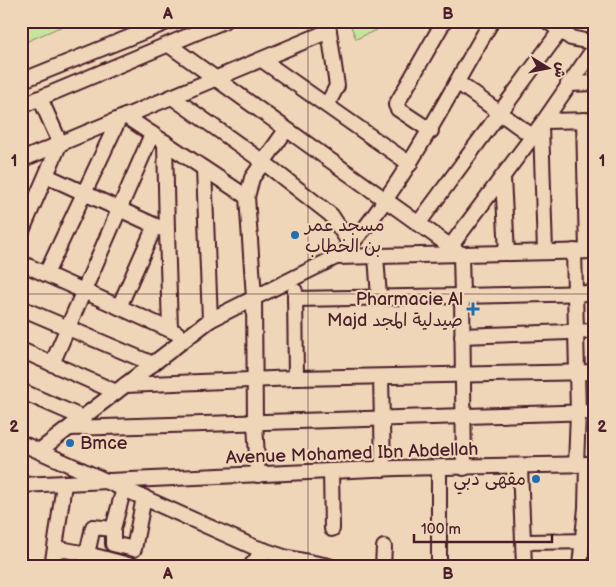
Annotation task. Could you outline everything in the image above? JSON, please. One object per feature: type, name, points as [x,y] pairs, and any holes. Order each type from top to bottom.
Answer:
[{"type":"street","points":[[21,81],[170,21]]},
{"type":"street","points":[[21,106],[224,21]]},
{"type":"street","points":[[431,131],[398,109],[396,105],[444,21]]},
{"type":"street","points":[[40,451],[210,320],[336,257],[352,245],[363,233],[431,131],[492,21]]},
{"type":"street","points":[[547,21],[575,40],[595,44]]},
{"type":"street","points":[[21,160],[262,60],[327,26],[337,86],[327,105]]},
{"type":"street","points":[[418,224],[560,31]]},
{"type":"street","points":[[169,44],[455,250]]},
{"type":"street","points":[[464,468],[462,296],[455,250],[595,47]]},
{"type":"street","points":[[262,60],[410,164]]},
{"type":"street","points":[[457,82],[532,136]]},
{"type":"street","points":[[568,84],[595,83]]},
{"type":"street","points":[[172,97],[262,161],[331,215],[352,245]]},
{"type":"street","points":[[21,233],[60,143],[40,98]]},
{"type":"street","points":[[122,118],[165,142],[247,196]]},
{"type":"street","points":[[46,274],[83,192],[122,118]]},
{"type":"street","points":[[542,123],[589,120],[585,251],[575,294],[578,412],[586,464],[589,541],[580,566]]},
{"type":"street","points":[[542,123],[545,252]]},
{"type":"street","points":[[258,475],[254,380],[254,297],[247,196],[249,184],[262,161],[286,130]]},
{"type":"street","points":[[52,364],[152,134]]},
{"type":"street","points":[[165,142],[161,228],[170,329]]},
{"type":"street","points":[[204,169],[210,320]]},
{"type":"street","points":[[47,176],[161,228]]},
{"type":"street","points":[[503,178],[507,253]]},
{"type":"street","points":[[119,307],[161,228]]},
{"type":"street","points":[[336,257],[455,250],[507,253],[585,251]]},
{"type":"street","points":[[376,256],[379,297]]},
{"type":"street","points":[[21,263],[187,338]]},
{"type":"street","points":[[295,278],[296,378]]},
{"type":"street","points":[[295,299],[595,293]]},
{"type":"street","points":[[21,308],[68,330],[153,364]]},
{"type":"street","points":[[462,336],[595,331]]},
{"type":"street","points":[[21,350],[52,364],[120,388],[296,378],[595,372]]},
{"type":"street","points":[[381,377],[383,469]]},
{"type":"street","points":[[21,391],[83,418]]},
{"type":"street","points":[[70,428],[595,412]]},
{"type":"street","points":[[21,443],[264,550],[310,564],[329,566]]},
{"type":"street","name":"Avenue Mohamed Ibn Abdellah","points":[[21,485],[383,469],[586,464]]},
{"type":"street","points":[[520,466],[524,566]]},
{"type":"street","points":[[439,468],[440,566]]},
{"type":"street","points":[[331,471],[332,529]]},
{"type":"street","points":[[52,566],[64,484]]},
{"type":"street","points":[[124,488],[113,529],[112,544],[134,549]]},
{"type":"street","points":[[55,548],[132,566],[144,497]]},
{"type":"street","points":[[87,554],[93,527],[113,529]]},
{"type":"street","points":[[524,542],[589,541]]},
{"type":"street","points":[[383,566],[384,547]]},
{"type":"street","points":[[251,566],[264,550]]},
{"type":"green space","points":[[21,21],[74,21],[21,44]]},
{"type":"green space","points":[[349,21],[397,21],[356,39]]},
{"type":"place","name":"مسجد عمر بن الخطاب","points":[[295,235]]},
{"type":"place","name":"Pharmacie Al Majd صيدلية المجد","points":[[473,309]]},
{"type":"place","name":"Bmce","points":[[70,443]]},
{"type":"place","name":"مقهى دبي","points":[[536,479]]}]
